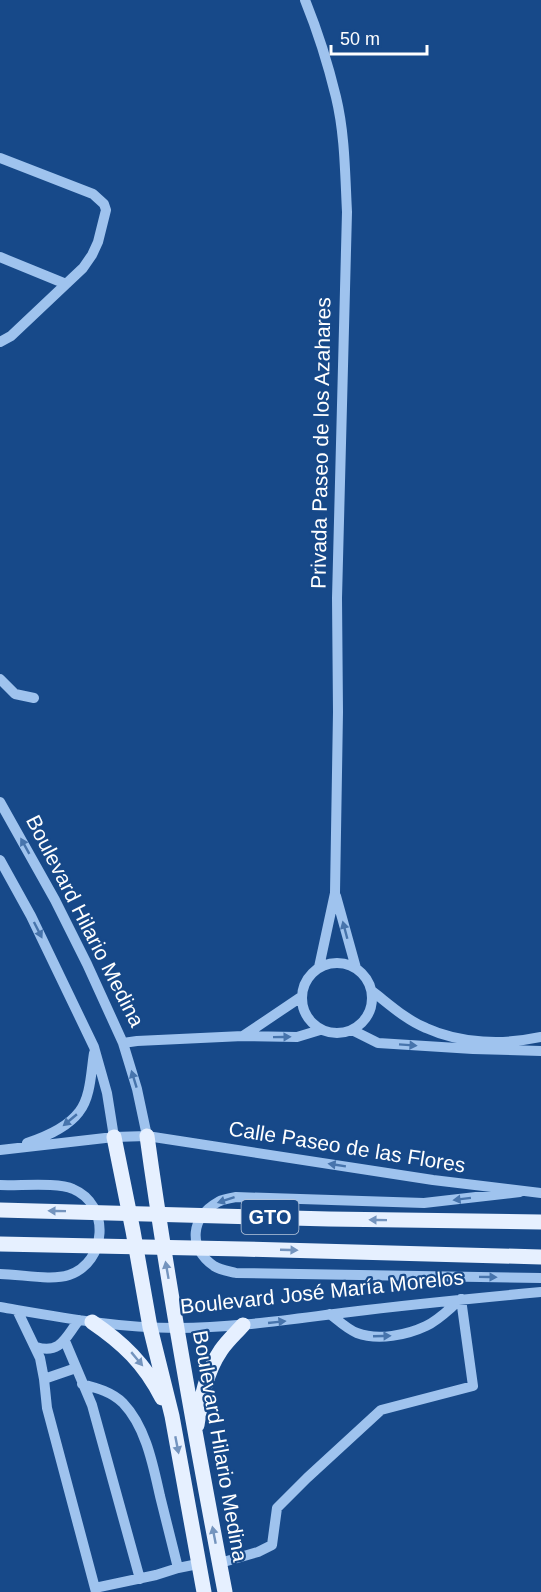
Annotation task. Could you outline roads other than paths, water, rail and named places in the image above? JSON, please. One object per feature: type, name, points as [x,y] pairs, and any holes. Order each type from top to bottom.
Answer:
[{"type":"main road","name":"Boulevard Hilario Medina","points":[[147,1136],[160,1234],[195,1437],[225,1592]]},
{"type":"main road","name":"Boulevard Hilario Medina","points":[[114,1137],[134,1231],[150,1327],[172,1416],[204,1592]]},
{"type":"main road","name":"GTO","points":[[0,1210],[541,1222]]},
{"type":"main road","name":"Boulevard José María Morelos","points":[[0,1244],[541,1257]]},
{"type":"main road","points":[[86,1321],[112,1335],[136,1357],[158,1389],[172,1416]]},
{"type":"main road","points":[[195,1437],[205,1384],[212,1365],[222,1349],[243,1325]]},
{"type":"street","name":"Privada Paseo de los Azahares","points":[[305,0],[319,35],[336,98],[345,160],[347,212],[337,598],[335,893],[319,967]]},
{"type":"street","points":[[0,158],[93,194],[104,204],[106,210],[98,242],[83,268],[12,336],[0,342]]},
{"type":"street","points":[[0,257],[66,284]]},
{"type":"street","points":[[0,679],[15,694],[34,698]]},
{"type":"street","name":"Boulevard Hilario Medina","points":[[0,802],[55,900],[123,1043],[137,1089],[147,1136]]},
{"type":"street","name":"Boulevard Hilario Medina","points":[[0,860],[41,937],[94,1047],[107,1093],[114,1137]]},
{"type":"street","name":"Privada Paseo de los Azahares","points":[[335,893],[356,968]]},
{"type":"street","points":[[331,963],[344,963],[356,968],[369,982],[372,990],[372,1006],[365,1021],[341,1034],[330,1034],[320,1030],[309,1022],[303,1010],[301,997],[303,985],[319,967],[331,963]]},
{"type":"street","points":[[372,990],[409,1019],[424,1028],[444,1035],[503,1042],[541,1037]]},
{"type":"street","points":[[243,1036],[301,997]]},
{"type":"street","points":[[123,1043],[243,1036],[297,1037],[320,1030]]},
{"type":"street","points":[[352,1030],[378,1043],[541,1051]]},
{"type":"street","points":[[4,1150],[42,1138],[80,1112],[87,1096],[94,1047]]},
{"type":"street","name":"Calle Paseo de las Flores","points":[[4,1150],[114,1137],[147,1136],[541,1194]]},
{"type":"street","points":[[0,1185],[52,1185],[72,1188],[93,1203],[100,1231],[96,1248],[89,1261],[70,1275],[56,1277],[0,1274]]},
{"type":"street","points":[[520,1192],[424,1203],[236,1197],[220,1201],[206,1211],[199,1220],[194,1235],[197,1247],[207,1259],[215,1266],[236,1273],[541,1278]]},
{"type":"street","name":"Boulevard José María Morelos","points":[[0,1307],[86,1321],[177,1328],[243,1325],[460,1299],[541,1292]]},
{"type":"street","points":[[330,1314],[356,1333],[367,1336],[391,1336],[428,1325],[460,1299]]},
{"type":"street","points":[[220,1563],[272,1545],[277,1508],[381,1410],[473,1386],[460,1299]]},
{"type":"street","points":[[17,1310],[40,1358],[47,1408],[95,1590],[198,1564]]},
{"type":"street","points":[[36,1347],[48,1350],[54,1348],[65,1341],[70,1331],[86,1321]]},
{"type":"street","points":[[65,1341],[94,1413],[140,1579]]},
{"type":"street","points":[[44,1379],[76,1368]]},
{"type":"street","points":[[82,1384],[100,1389],[118,1399],[138,1426],[153,1468],[178,1568]]}]
